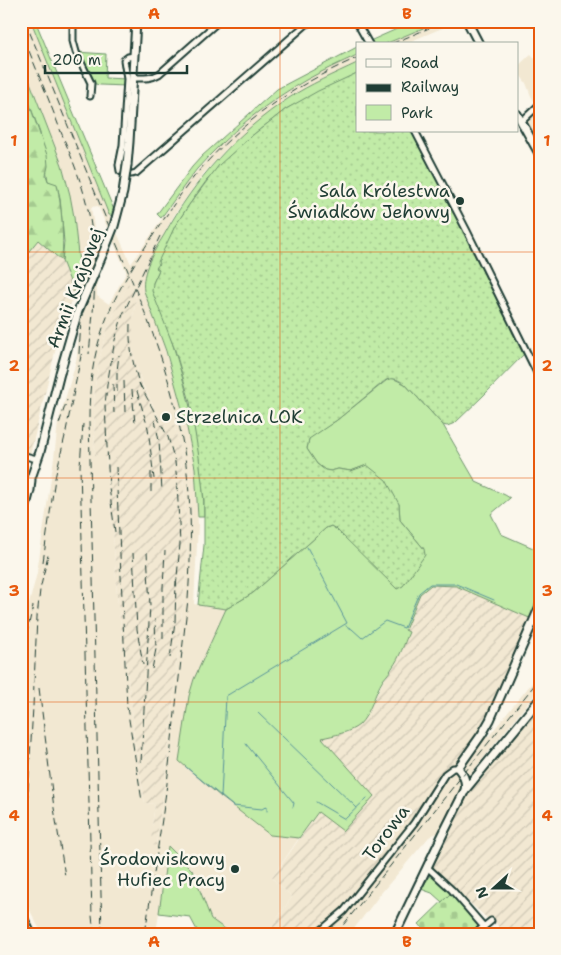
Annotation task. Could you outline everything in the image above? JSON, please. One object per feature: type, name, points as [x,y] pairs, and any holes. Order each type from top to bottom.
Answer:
[{"type":"main road","name":"Armii Krajowej","points":[[31,478],[78,311],[114,226],[123,192],[127,165],[136,21]]},
{"type":"main road","points":[[467,21],[478,42]]},
{"type":"main road","points":[[518,116],[540,155]]},
{"type":"main road","points":[[21,498],[31,478]]},
{"type":"main road","points":[[21,525],[30,490],[31,478]]},
{"type":"main road","points":[[465,790],[463,774],[458,768],[490,720],[540,606]]},
{"type":"main road","points":[[395,934],[465,790],[540,699]]},
{"type":"main road","points":[[21,913],[31,934]]},
{"type":"street","points":[[72,21],[73,41],[76,52],[91,82],[90,96]]},
{"type":"street","points":[[133,78],[147,78],[159,74],[219,21]]},
{"type":"street","points":[[134,56],[124,61],[127,79],[123,145],[118,164],[122,173],[129,175],[136,173],[310,21]]},
{"type":"street","points":[[356,21],[368,42]]},
{"type":"street","points":[[521,122],[540,104]]},
{"type":"street","points":[[416,132],[540,379]]},
{"type":"street","points":[[21,455],[37,459]]},
{"type":"street","name":"Torowa","points":[[317,934],[344,911],[414,823],[445,774],[453,768],[458,768]]},
{"type":"street","points":[[427,867],[452,890],[484,926]]},
{"type":"street","points":[[475,934],[491,921]]},
{"type":"shaded area","points":[[21,21],[31,21],[109,215],[131,264],[189,180],[220,145],[254,115],[289,90],[320,72],[356,55],[356,63],[290,97],[227,148],[204,173],[176,212],[158,245],[146,273],[151,311],[173,376],[186,423],[195,468],[198,525],[194,604],[226,609],[194,679],[179,761],[270,835],[299,838],[272,878],[292,897],[272,926],[283,934],[232,934],[211,919],[192,870],[168,847],[156,934],[42,934],[21,893],[21,635],[37,573],[58,423],[77,356],[80,316],[81,282],[74,217],[62,165],[21,59]],"holes":[[[98,206],[126,271],[109,304],[97,296],[95,234],[91,207]],[[128,284],[136,298],[133,318],[133,351],[142,383],[162,424],[174,423],[183,473],[187,531],[186,570],[168,754],[156,845],[152,845],[155,804],[145,803],[134,738],[133,717],[117,596],[106,456],[95,457],[95,386],[99,360],[106,333]]]},
{"type":"shaded area","points":[[440,21],[459,21],[409,42],[390,42]]},
{"type":"shaded area","points":[[531,54],[540,64],[540,134],[531,139],[521,122],[537,106],[518,71],[518,66]]},
{"type":"shaded area","points":[[38,240],[62,261],[75,294],[62,323],[30,455],[21,452],[21,261]]},
{"type":"shaded area","points":[[128,283],[136,298],[133,318],[133,351],[138,372],[162,424],[174,422],[183,473],[187,531],[186,570],[168,754],[156,845],[151,846],[155,804],[145,803],[134,738],[133,717],[117,596],[106,457],[95,457],[95,386],[99,360],[106,333]]},
{"type":"shaded area","points":[[431,585],[456,586],[540,606],[540,641],[528,634],[490,720],[458,768],[449,770],[419,815],[344,911],[317,934],[283,934],[272,926],[292,897],[272,878],[318,812],[343,830],[329,746],[322,737],[347,732],[358,725],[363,719],[383,681],[393,668],[409,632],[405,630],[420,594]]},
{"type":"shaded area","points":[[540,673],[540,688],[465,781],[443,834],[437,833],[429,837],[382,892],[350,934],[317,934],[441,779],[482,734],[488,737]]},
{"type":"shaded area","points":[[540,699],[540,934],[505,934],[490,917],[488,919],[428,865],[463,795]]},
{"type":"green space","points":[[31,21],[37,21],[115,216],[109,215]]},
{"type":"green space","points":[[415,21],[440,21],[390,42],[368,42]]},
{"type":"green space","points":[[356,48],[356,55],[318,73],[291,89],[248,120],[197,169],[161,218],[157,214],[192,167],[277,89]]},
{"type":"green space","points":[[76,52],[106,54],[105,78],[127,79],[126,86],[91,83]]},
{"type":"green space","points":[[21,59],[62,165],[70,195],[81,282],[75,294],[62,261],[64,242],[60,198],[57,185],[48,181],[40,133],[27,97],[21,87]]},
{"type":"green space","points":[[356,63],[356,74],[286,109],[249,138],[207,180],[175,226],[153,283],[172,340],[188,398],[200,457],[204,517],[198,517],[195,468],[186,423],[166,351],[144,291],[144,276],[156,248],[176,214],[203,176],[218,159],[251,126],[289,98]]},
{"type":"green space","points":[[356,73],[356,132],[416,132],[527,351],[455,423],[447,426],[443,425],[405,384],[392,379],[386,380],[337,420],[309,439],[307,449],[317,464],[325,470],[351,471],[367,465],[386,480],[399,504],[400,520],[424,549],[425,555],[403,586],[397,589],[331,526],[326,528],[253,593],[226,609],[198,605],[204,545],[204,500],[199,457],[190,402],[175,350],[152,291],[153,283],[159,270],[156,268],[175,226],[219,165],[286,109],[318,91]]},
{"type":"green space","points":[[21,87],[27,97],[47,155],[48,166],[46,175],[48,181],[57,184],[62,222],[62,261],[38,240],[21,261]]},
{"type":"green space","points":[[392,378],[405,384],[443,425],[476,482],[510,498],[491,514],[501,534],[540,551],[540,606],[534,620],[456,586],[431,585],[420,594],[405,630],[409,632],[400,655],[380,685],[363,720],[351,730],[322,738],[374,796],[343,831],[318,812],[299,838],[270,835],[179,761],[189,696],[194,679],[226,609],[253,593],[326,528],[331,526],[336,529],[424,549],[400,520],[399,504],[367,465],[351,471],[325,470],[317,464],[307,449],[309,438],[337,420]]},
{"type":"green space","points":[[168,846],[192,870],[211,919],[232,934],[199,934],[190,917],[159,913]]},
{"type":"green space","points":[[429,872],[451,893],[442,902],[432,893],[421,889],[430,876]]},
{"type":"green space","points":[[451,893],[478,925],[476,931],[473,934],[428,934],[419,924]]},
{"type":"waterway","points":[[221,797],[226,696],[347,623],[307,547]]},
{"type":"waterway","points":[[346,626],[362,638],[385,621],[404,628],[419,593],[430,584],[456,584],[494,600]]},
{"type":"waterway","points":[[258,713],[357,808]]},
{"type":"waterway","points":[[246,744],[294,803],[293,807]]},
{"type":"waterway","points":[[186,767],[233,806],[262,809],[267,806],[267,811]]},
{"type":"waterway","points":[[316,802],[345,819],[367,798]]},
{"type":"railway","points":[[25,21],[152,331],[169,382],[185,455],[190,516],[188,599],[166,792],[145,934]]},
{"type":"railway","points":[[396,42],[446,21]]},
{"type":"railway","points":[[29,51],[76,169],[90,220],[94,248],[95,279],[89,354]]},
{"type":"railway","points":[[102,934],[89,420],[90,392],[98,343],[105,321],[126,279],[170,210],[198,172],[233,136],[271,106],[291,92],[334,68],[356,58]]},
{"type":"railway","points":[[115,532],[109,487],[105,406],[107,385],[115,340],[123,314],[160,236]]},
{"type":"railway","points":[[79,354],[83,286]]},
{"type":"railway","points":[[130,324],[132,357],[141,388]]},
{"type":"railway","points":[[43,562],[55,478],[83,346]]},
{"type":"railway","points":[[117,392],[119,355]]},
{"type":"railway","points":[[124,381],[125,412]]},
{"type":"railway","points":[[139,383],[168,437],[175,462],[180,544],[176,588]]},
{"type":"railway","points":[[113,384],[114,413]]},
{"type":"railway","points":[[132,390],[135,424]]},
{"type":"railway","points":[[137,391],[148,428],[154,479]]},
{"type":"railway","points":[[59,424],[67,400]]},
{"type":"railway","points":[[155,420],[159,441],[162,491]]},
{"type":"railway","points":[[83,424],[80,466],[94,934]]},
{"type":"railway","points":[[116,467],[127,707],[142,801]]},
{"type":"railway","points":[[151,472],[151,492]]},
{"type":"railway","points":[[163,639],[165,551]]},
{"type":"railway","points":[[141,762],[150,605],[147,552]]},
{"type":"railway","points":[[133,553],[137,629],[143,665]]},
{"type":"railway","points":[[23,874],[37,617],[40,590],[48,555]]},
{"type":"railway","points":[[170,658],[175,623],[176,581]]},
{"type":"railway","points":[[21,659],[33,606]]},
{"type":"railway","points":[[152,669],[156,649],[155,619]]},
{"type":"railway","points":[[21,685],[26,652]]},
{"type":"railway","points":[[336,934],[540,678]]},
{"type":"railway","points":[[39,688],[54,808],[65,876]]},
{"type":"place","name":"Sala Królestwa Świadków Jehowy","points":[[460,201]]},
{"type":"place","name":"Strzelnica LOK","points":[[166,417]]},
{"type":"place","name":"Środowiskowy Hufiec Pracy","points":[[235,869]]}]
